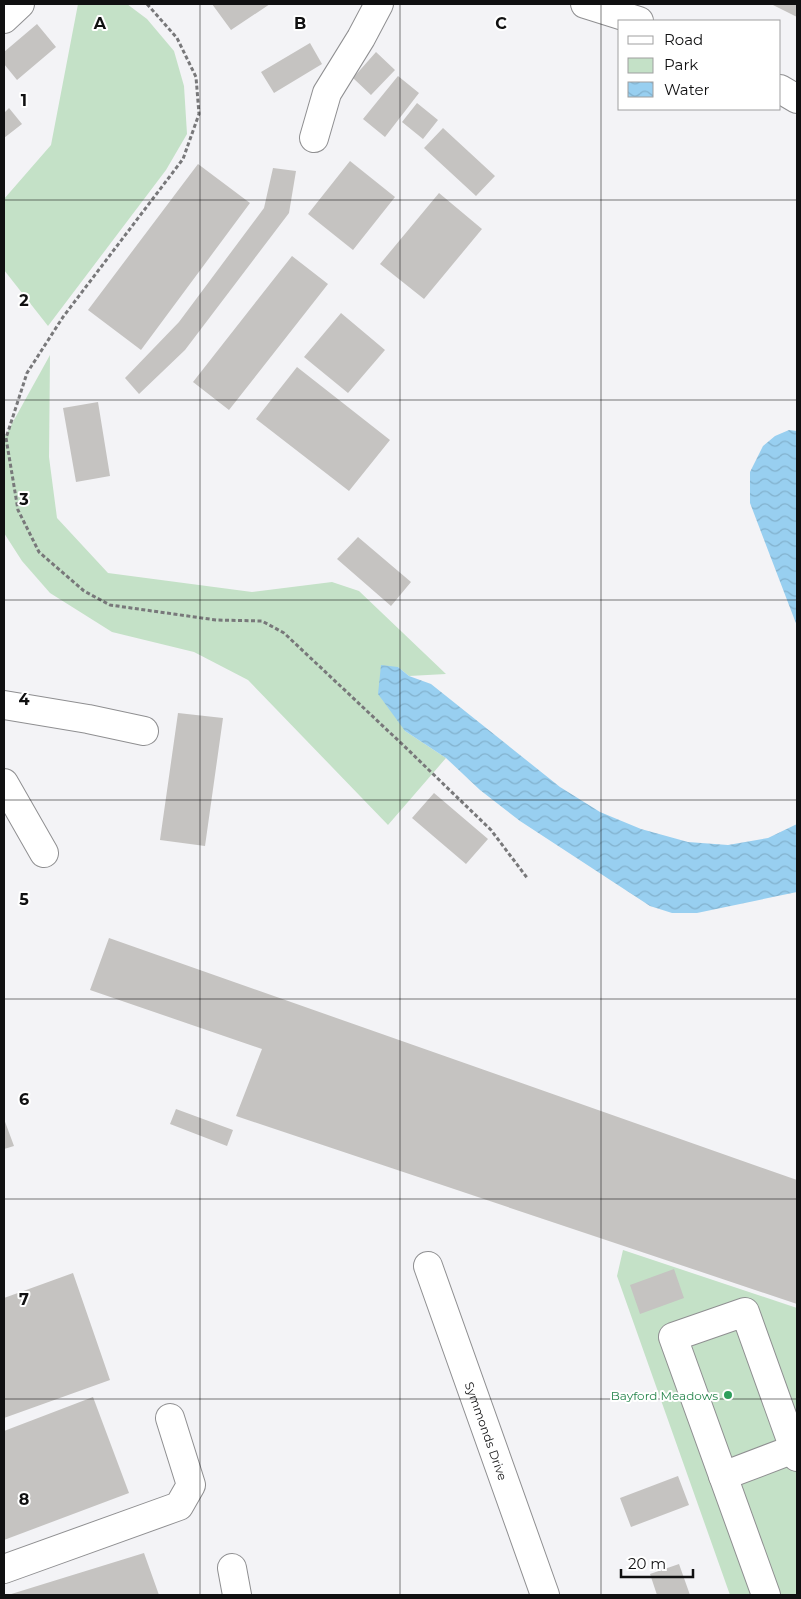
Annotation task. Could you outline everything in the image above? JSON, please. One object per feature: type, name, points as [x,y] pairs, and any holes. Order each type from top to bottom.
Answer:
[{"type":"street","points":[[4,19],[20,4]]},
{"type":"street","points":[[314,138],[327,93],[361,38],[379,4]]},
{"type":"street","points":[[585,4],[636,20]]},
{"type":"street","points":[[781,90],[797,99]]},
{"type":"street","points":[[4,705],[88,718],[144,731]]},
{"type":"street","points":[[4,783],[44,853]]},
{"type":"street","name":"Symmonds Drive","points":[[428,1266],[545,1595]]},
{"type":"street","points":[[723,1476],[796,1453],[745,1312],[673,1337],[723,1476],[766,1595]]},
{"type":"street","points":[[4,1569],[179,1506],[191,1485],[170,1418]]},
{"type":"street","points":[[232,1568],[237,1595]]},
{"type":"path","points":[[147,4],[177,38],[196,76],[199,114],[183,160],[63,317],[27,373],[6,438],[18,510],[39,552],[84,591],[110,605],[216,620],[262,621],[284,633],[491,830],[528,879]]},
{"type":"green space","points":[[78,4],[127,4],[147,19],[174,51],[184,86],[187,134],[166,170],[48,326],[4,270],[4,199],[51,145]]},
{"type":"green space","points":[[50,355],[49,457],[57,518],[108,573],[252,592],[332,582],[359,591],[446,674],[409,676],[398,667],[405,731],[446,758],[388,825],[248,680],[194,652],[112,632],[50,593],[22,561],[4,533],[4,438]]},
{"type":"green space","name":"Bayford Meadows","points":[[623,1250],[797,1308],[797,1595],[730,1595],[617,1276]]},
{"type":"water","points":[[789,430],[797,431],[797,626],[750,503],[750,472],[763,446],[775,436]]},
{"type":"water","points":[[381,665],[398,667],[409,676],[431,684],[560,787],[600,812],[641,829],[688,842],[728,845],[768,838],[797,824],[797,892],[697,913],[672,913],[650,906],[520,821],[480,790],[446,758],[405,731],[378,694]]},
{"type":"building","points":[[212,4],[270,4],[231,30]]},
{"type":"building","points":[[771,4],[797,4],[797,17]]},
{"type":"building","points":[[37,24],[56,47],[17,80],[4,64],[4,52]]},
{"type":"building","points":[[310,43],[322,64],[274,93],[261,72]]},
{"type":"building","points":[[376,52],[395,70],[371,95],[353,78]]},
{"type":"building","points":[[398,76],[419,93],[385,137],[363,119]]},
{"type":"building","points":[[417,103],[438,120],[423,139],[402,122]]},
{"type":"building","points":[[9,108],[22,124],[4,138],[4,113]]},
{"type":"building","points":[[443,128],[495,176],[476,196],[424,148]]},
{"type":"building","points":[[350,161],[395,197],[353,250],[308,214]]},
{"type":"building","points":[[198,164],[250,203],[141,350],[88,310]]},
{"type":"building","points":[[273,168],[296,171],[289,213],[185,350],[139,394],[125,378],[179,322],[264,208]]},
{"type":"building","points":[[439,193],[482,229],[424,299],[380,264]]},
{"type":"building","points":[[292,256],[328,284],[229,410],[193,382]]},
{"type":"building","points":[[341,313],[385,350],[348,393],[304,357]]},
{"type":"building","points":[[297,367],[390,440],[349,491],[256,419]]},
{"type":"building","points":[[98,402],[110,476],[76,482],[63,408]]},
{"type":"building","points":[[358,537],[411,582],[391,606],[337,559]]},
{"type":"building","points":[[178,713],[223,718],[205,846],[160,840]]},
{"type":"building","points":[[434,793],[488,839],[466,864],[412,818]]},
{"type":"building","points":[[109,938],[797,1180],[797,1304],[236,1116],[262,1049],[90,990]]},
{"type":"building","points":[[176,1109],[233,1130],[227,1146],[170,1124]]},
{"type":"building","points":[[4,1119],[14,1146],[4,1149]]},
{"type":"building","points":[[674,1269],[684,1298],[640,1314],[630,1285]]},
{"type":"building","points":[[73,1273],[110,1380],[4,1418],[4,1298]]},
{"type":"building","points":[[93,1397],[129,1493],[4,1540],[4,1431]]},
{"type":"building","points":[[678,1476],[689,1505],[631,1527],[620,1498]]},
{"type":"building","points":[[144,1553],[159,1595],[8,1595]]},
{"type":"building","points":[[679,1564],[690,1595],[657,1595],[650,1574]]},
{"type":"place","name":"Bayford Meadows","points":[[728,1395]]}]
